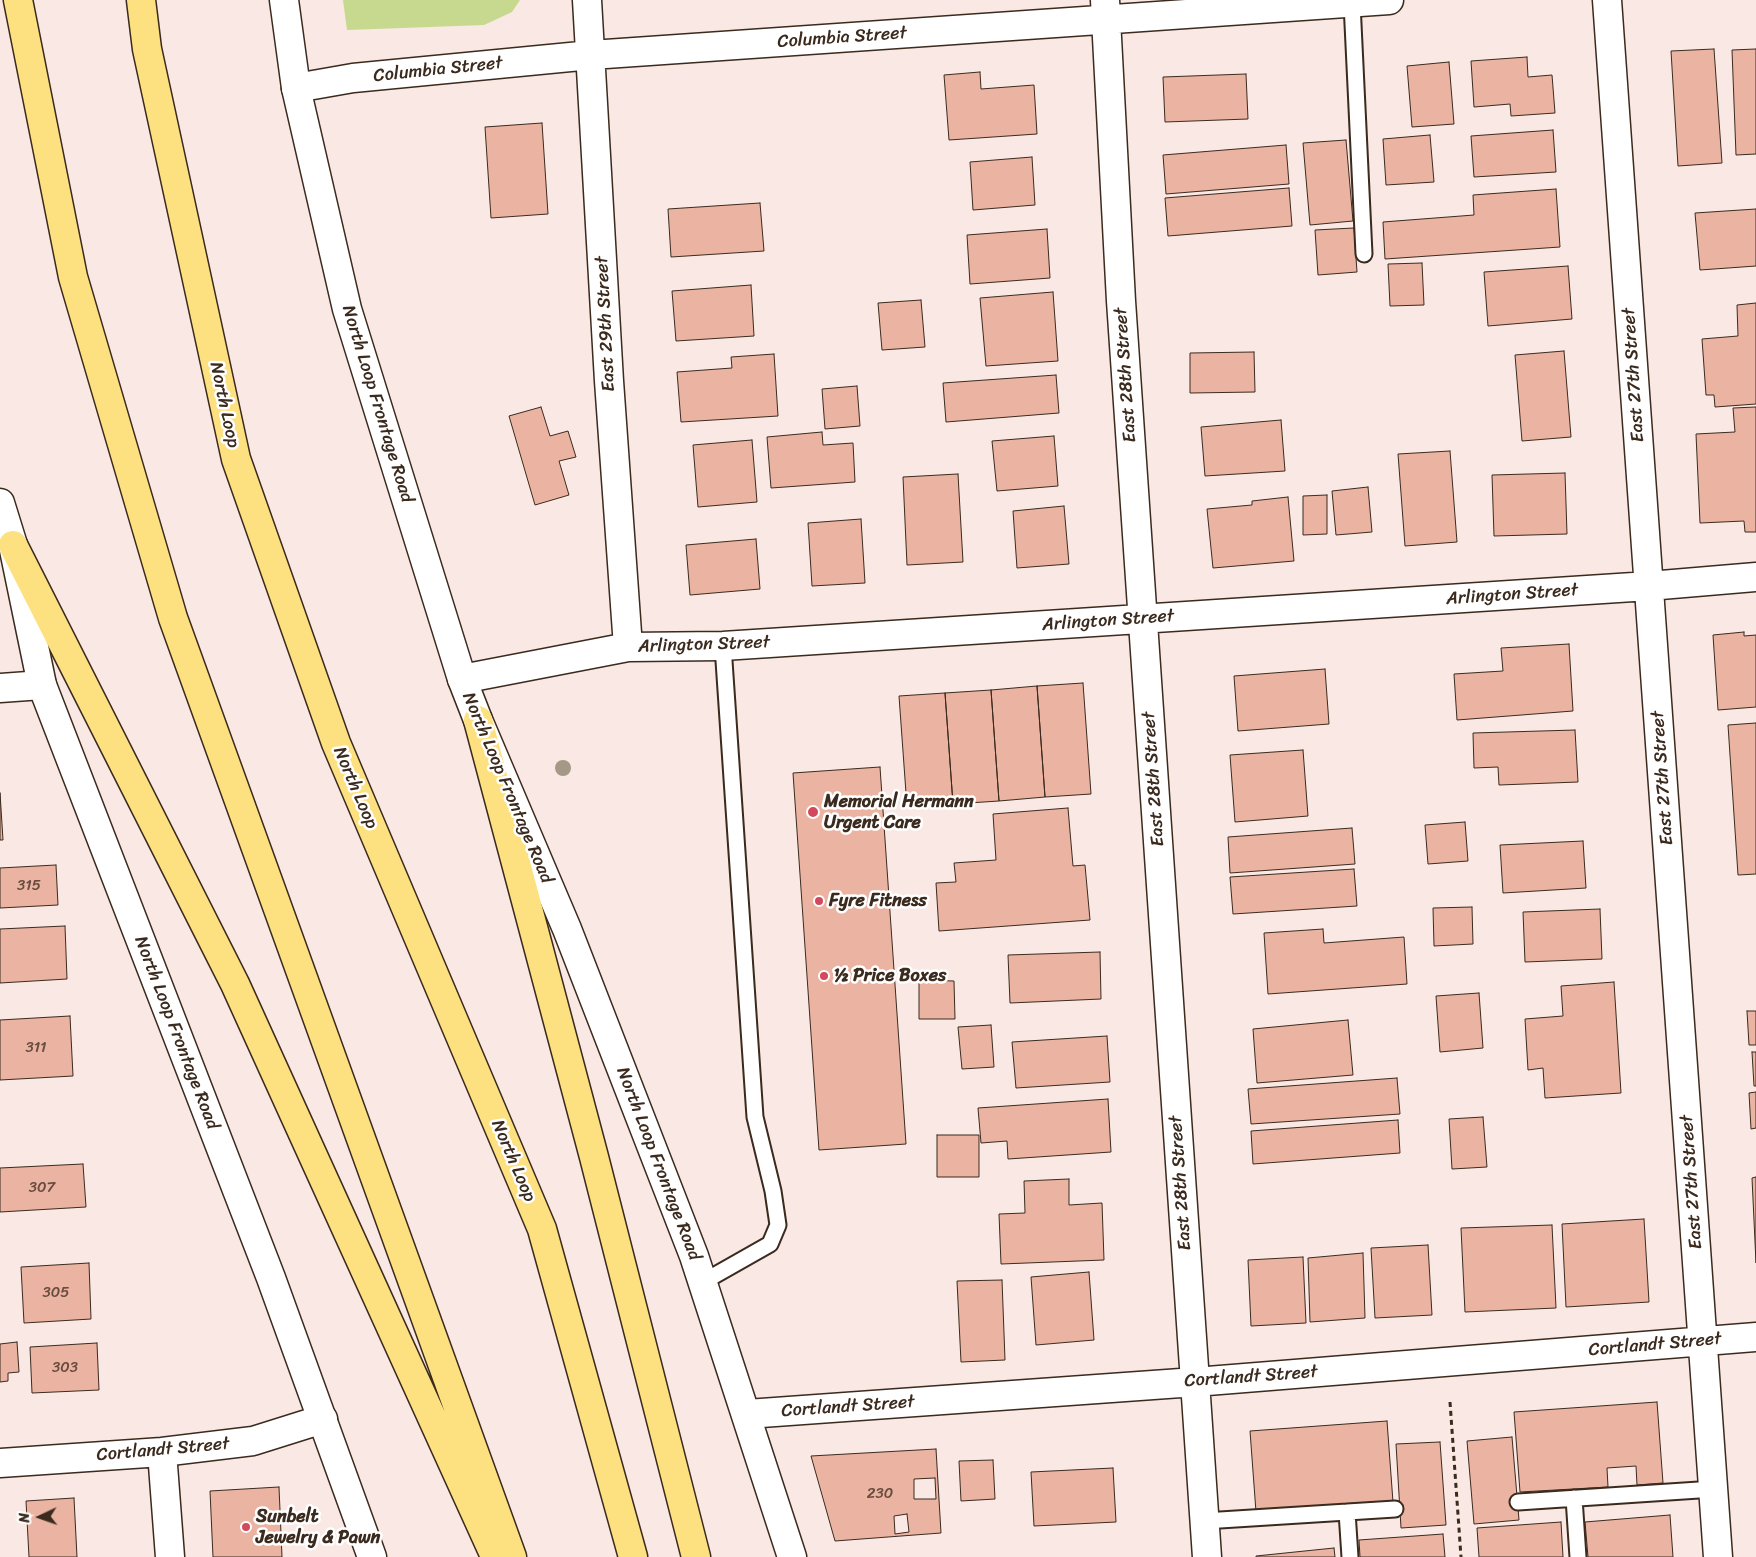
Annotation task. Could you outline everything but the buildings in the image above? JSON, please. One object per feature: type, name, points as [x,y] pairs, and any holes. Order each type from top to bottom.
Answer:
[{"type":"highway","points":[[18,0],[73,277],[173,618],[512,1557]]},
{"type":"highway","name":"North Loop","points":[[141,0],[147,49],[236,459],[336,743],[542,1229],[633,1557]]},
{"type":"highway","points":[[13,545],[235,984],[495,1557]]},
{"type":"highway","points":[[478,720],[594,1157],[696,1557]]},
{"type":"street","name":"North Loop Frontage Road","points":[[284,0],[296,88],[347,309],[462,678],[567,929],[703,1282],[792,1557]]},
{"type":"street","name":"East 29th Street","points":[[587,0],[609,371],[628,647]]},
{"type":"street","name":"Columbia Street","points":[[296,88],[352,78],[591,55],[1105,11],[1352,3],[1389,0]]},
{"type":"street","name":"East 27th Street","points":[[1607,0],[1718,1557]]},
{"type":"street","name":"East 28th Street","points":[[1105,11],[1121,302],[1207,1557]]},
{"type":"street","name":"North Loop Frontage Road","points":[[0,503],[13,545],[42,685],[271,1278],[372,1557]]},
{"type":"street","name":"Arlington Street","points":[[462,678],[628,647],[722,646],[1650,586],[1756,577]]},
{"type":"street","points":[[0,688],[42,685]]},
{"type":"street","name":"Cortlandt Street","points":[[747,1414],[1195,1382],[1756,1337]]},
{"type":"street","name":"Cortlandt Street","points":[[0,1463],[162,1452],[254,1441],[323,1419]]},
{"type":"street","points":[[162,1452],[170,1557]]},
{"type":"lane","points":[[1352,3],[1364,254]]},
{"type":"lane","points":[[703,1282],[770,1244],[778,1225],[773,1190],[755,1117],[722,646]]},
{"type":"lane","points":[[1518,1502],[1714,1489]]},
{"type":"lane","points":[[1574,1498],[1578,1557]]},
{"type":"lane","points":[[1204,1521],[1395,1509]]},
{"type":"lane","points":[[1347,1512],[1350,1557]]},
{"type":"path","points":[[1450,1402],[1461,1557]]},
{"type":"green space","points":[[343,0],[520,0],[512,12],[484,25],[347,30]]},
{"type":"place","name":"Memorial Hermann Urgent Care","points":[[813,812]]},
{"type":"place","name":"Fyre Fitness","points":[[819,901]]},
{"type":"place","name":"½ Price Boxes","points":[[824,976]]},
{"type":"place","name":"Sunbelt Jewelry & Pawn","points":[[246,1527]]}]
